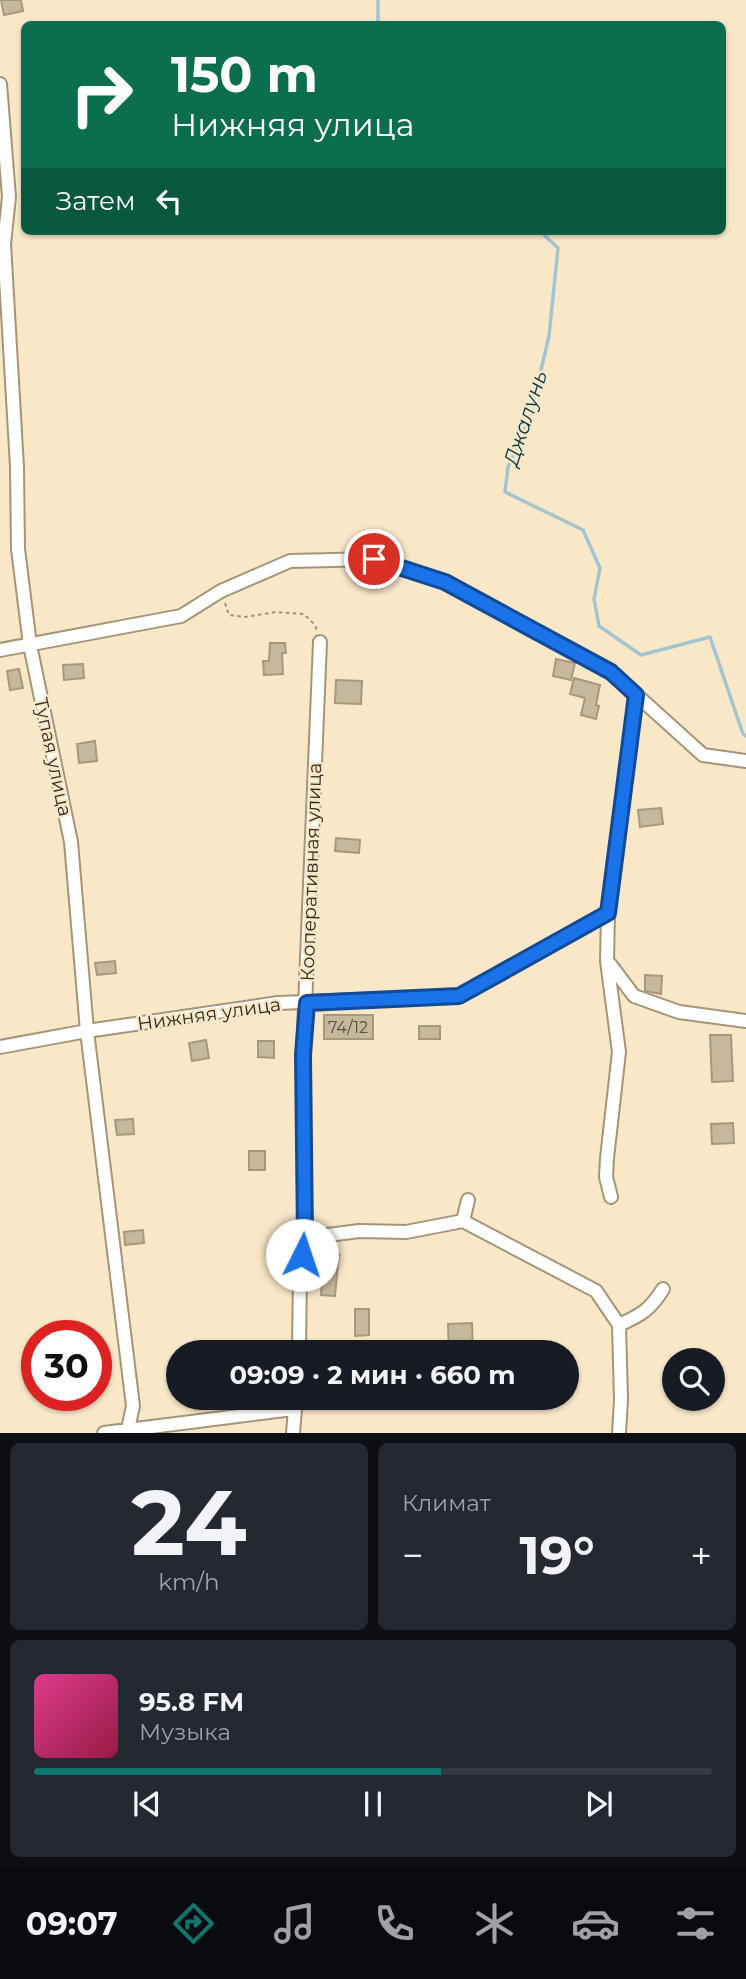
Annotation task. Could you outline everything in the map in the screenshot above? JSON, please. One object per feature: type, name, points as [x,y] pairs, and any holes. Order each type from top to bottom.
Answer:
[{"type":"street","name":"Тупая улица","points":[[0,84],[9,197],[2,244],[18,467],[18,550],[30,645],[71,842],[88,1031],[133,1406],[128,1429]]},
{"type":"street","points":[[0,650],[181,616],[221,591],[290,561],[374,559],[445,582],[611,672],[703,755],[746,761]]},
{"type":"street","name":"Кооперативная улица","points":[[299,1340],[300,1271],[305,1238],[303,1055],[320,642]]},
{"type":"street","points":[[611,1197],[606,1167],[619,1052],[607,961],[608,913],[636,695]]},
{"type":"street","name":"Нижняя улица","points":[[0,1047],[278,1003],[459,996],[608,913]]},
{"type":"street","points":[[607,961],[634,996],[679,1012],[746,1021]]},
{"type":"street","points":[[463,1221],[468,1200]]},
{"type":"street","points":[[305,1238],[359,1231],[406,1232],[463,1221],[596,1291],[619,1325],[619,1433]]},
{"type":"street","points":[[619,1325],[643,1314],[654,1304],[663,1289]]},
{"type":"street","points":[[104,1433],[255,1410]]},
{"type":"street","points":[[293,1433],[295,1410]]},
{"type":"path","points":[[221,591],[229,615],[245,617],[276,612],[304,614],[315,625],[320,642]]},
{"type":"building","points":[[1,0],[21,0],[23,11],[4,15]]},
{"type":"building","points":[[270,643],[285,643],[286,653],[282,653],[283,674],[264,675],[263,661],[269,661]]},
{"type":"building","points":[[556,659],[575,663],[571,680],[553,676]]},
{"type":"building","points":[[83,664],[84,678],[64,680],[63,665]]},
{"type":"building","points":[[19,669],[23,688],[10,690],[7,671]]},
{"type":"building","points":[[574,678],[600,685],[596,719],[581,715],[585,698],[570,694]]},
{"type":"building","points":[[336,680],[362,681],[361,704],[335,703]]},
{"type":"building","points":[[95,741],[97,761],[79,763],[77,744]]},
{"type":"building","points":[[661,808],[663,824],[640,827],[638,810]]},
{"type":"building","points":[[336,838],[360,840],[359,853],[335,851]]},
{"type":"building","points":[[115,961],[116,973],[97,975],[95,963]]},
{"type":"building","points":[[645,975],[662,976],[661,994],[645,991]]},
{"type":"building","points":[[324,1015],[373,1015],[373,1039],[324,1039]]},
{"type":"building","points":[[419,1026],[440,1026],[440,1039],[419,1039]]},
{"type":"building","points":[[710,1035],[731,1035],[733,1081],[712,1082]]},
{"type":"building","points":[[206,1040],[209,1058],[192,1061],[189,1043]]},
{"type":"building","points":[[258,1041],[274,1041],[274,1058],[258,1057]]},
{"type":"building","points":[[133,1119],[134,1134],[117,1135],[115,1120]]},
{"type":"building","points":[[733,1123],[734,1143],[712,1144],[711,1124]]},
{"type":"building","points":[[249,1151],[265,1151],[265,1170],[249,1170]]},
{"type":"building","points":[[143,1230],[144,1243],[125,1245],[124,1232]]},
{"type":"building","points":[[324,1253],[339,1254],[335,1296],[321,1295]]},
{"type":"building","points":[[355,1309],[369,1309],[369,1335],[355,1336]]},
{"type":"building","points":[[472,1323],[473,1340],[449,1340],[448,1324]]},
{"type":"waterway","name":"Джалунь","points":[[378,0],[378,21]]},
{"type":"waterway","name":"Джалунь","points":[[544,235],[558,248],[549,336],[529,420],[508,467],[505,492],[583,530],[600,568],[594,599],[599,626],[641,655],[710,637],[743,734],[746,736]]},
{"type":"route","points":[[302,1255],[305,1238],[303,1055],[307,1003],[459,996],[608,913],[636,695],[611,672],[445,582],[374,559]]}]
